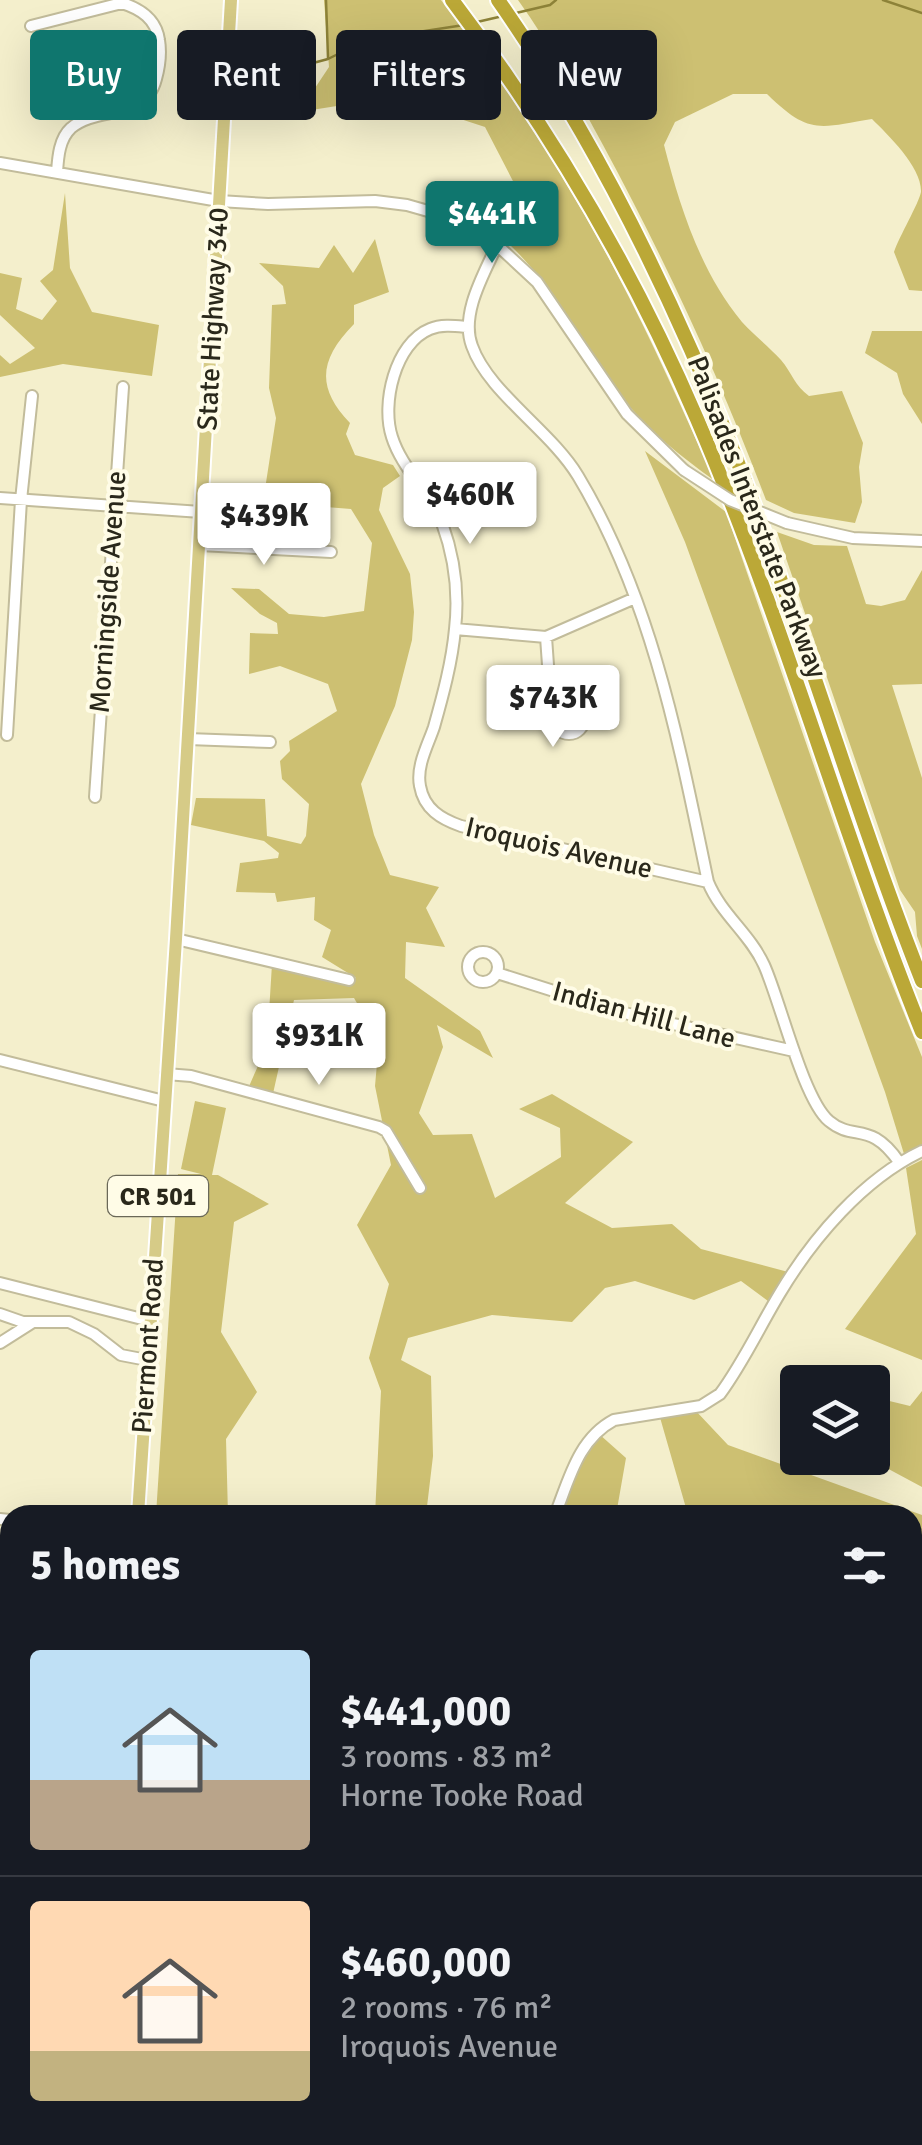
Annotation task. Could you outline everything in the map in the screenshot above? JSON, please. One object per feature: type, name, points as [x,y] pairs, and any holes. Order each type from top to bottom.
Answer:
[{"type":"highway","name":"Palisades Interstate Parkway","points":[[452,0],[515,87],[577,184],[640,298],[684,390],[728,496],[922,1032]]},
{"type":"highway","name":"Palisades Interstate Parkway","points":[[498,0],[554,85],[605,174],[706,385],[754,506],[922,981]]},
{"type":"main road","name":"State Highway 340","points":[[180,878],[231,0]]},
{"type":"main road","name":"Piermont Road","points":[[139,1505],[180,878]]},
{"type":"street","points":[[31,26],[108,4],[122,4],[148,16],[160,42],[154,88],[145,100],[135,107],[72,127],[62,140],[56,172]]},
{"type":"street","points":[[0,163],[220,201],[375,201],[442,215],[497,244],[537,282],[636,424],[684,470],[739,504],[787,524],[852,538],[922,541]]},
{"type":"street","points":[[497,244],[472,307],[470,343],[487,372],[544,431],[578,477],[608,532],[635,598],[679,744],[708,882],[714,897],[762,960],[818,1106],[830,1122],[870,1134],[886,1144],[899,1162]]},
{"type":"street","name":"Iroquois Avenue","points":[[468,327],[431,328],[417,337],[406,350],[390,392],[390,435],[440,519],[454,571],[455,629],[442,697],[419,772],[420,788],[434,812],[461,826],[708,882]]},
{"type":"street","name":"Morningside Avenue","points":[[95,797],[123,387]]},
{"type":"street","points":[[6,735],[21,500],[32,396]]},
{"type":"street","points":[[0,498],[201,512]]},
{"type":"street","points":[[200,545],[330,552]]},
{"type":"street","points":[[455,629],[546,637],[635,598]]},
{"type":"street","points":[[546,637],[549,679],[560,707]]},
{"type":"street","points":[[188,739],[270,742]]},
{"type":"street","points":[[176,939],[350,980]]},
{"type":"street","name":"Indian Hill Lane","points":[[497,973],[620,1012],[794,1051]]},
{"type":"street","points":[[0,1060],[164,1102]]},
{"type":"street","points":[[166,1074],[205,1080],[380,1127],[420,1188]]},
{"type":"street","points":[[560,1505],[578,1454],[601,1427],[625,1418],[701,1406],[720,1394],[807,1252],[854,1201],[899,1162],[922,1151]]},
{"type":"street","points":[[0,1282],[150,1321]]},
{"type":"street","points":[[0,1314],[33,1322],[69,1322],[94,1334],[121,1355],[148,1360]]},
{"type":"street","points":[[0,1343],[33,1322]]},
{"type":"shaded area","points":[[324,0],[441,0],[463,30],[336,30],[336,106],[316,109],[316,86],[329,67]]},
{"type":"shaded area","points":[[518,0],[922,0],[922,291],[909,290],[894,252],[921,192],[920,182],[903,152],[872,119],[815,125],[794,116],[767,94],[733,94],[675,122],[664,145],[693,238],[727,302],[809,396],[842,391],[863,443],[859,467],[862,502],[855,523],[794,513],[766,500],[711,364],[589,120],[657,120],[657,30],[538,30]]},
{"type":"shaded area","points":[[501,83],[597,237],[715,481],[632,410],[542,281],[511,246],[529,212],[485,127],[464,120],[501,120]]},
{"type":"shaded area","points":[[65,193],[70,268],[92,312],[159,325],[152,376],[63,364],[0,377],[0,355],[10,364],[35,348],[0,315],[0,273],[22,278],[16,309],[42,320],[57,301],[40,281],[53,270]]},
{"type":"shaded area","points":[[375,239],[389,292],[354,305],[354,324],[328,362],[327,385],[350,423],[346,434],[355,455],[393,465],[400,476],[383,488],[379,510],[410,574],[414,612],[412,640],[395,706],[361,784],[374,835],[390,875],[439,887],[426,908],[445,947],[406,942],[405,978],[480,1031],[493,1058],[437,1025],[443,1047],[419,1113],[433,1135],[472,1134],[495,1198],[561,1157],[560,1128],[519,1109],[552,1094],[633,1142],[565,1203],[612,1228],[672,1224],[701,1249],[792,1273],[772,1304],[741,1281],[694,1300],[635,1281],[605,1288],[572,1322],[492,1315],[408,1338],[401,1360],[431,1376],[433,1456],[427,1505],[375,1505],[381,1391],[369,1358],[389,1284],[357,1225],[391,1165],[375,1086],[379,1041],[354,998],[294,1000],[272,1098],[247,1091],[267,1045],[272,964],[337,981],[356,978],[322,957],[331,930],[314,920],[315,897],[277,902],[275,893],[236,892],[240,863],[278,858],[279,853],[264,841],[191,825],[196,798],[265,799],[267,836],[301,844],[306,836],[309,804],[282,779],[280,761],[290,751],[289,741],[337,711],[328,684],[280,666],[249,674],[250,633],[278,634],[277,623],[260,614],[231,588],[259,589],[289,614],[324,617],[364,611],[372,543],[351,509],[263,502],[276,418],[269,388],[272,305],[286,304],[283,286],[259,263],[319,268],[334,245],[353,273]]},
{"type":"shaded area","points":[[872,331],[922,331],[922,424],[903,394],[897,373],[865,353]]},
{"type":"shaded area","points":[[645,451],[726,512],[875,942],[922,1057],[922,1145],[904,1154],[685,542]]},
{"type":"shaded area","points":[[777,532],[814,545],[847,546],[866,604],[881,606],[905,600],[922,570],[922,684],[892,685],[922,778],[922,949],[915,912],[900,890]]},
{"type":"shaded area","points":[[195,1101],[226,1108],[212,1175],[269,1204],[234,1222],[221,1332],[257,1392],[226,1439],[228,1505],[157,1505],[178,1174],[201,1174],[181,1169]]},
{"type":"shaded area","points":[[922,1160],[922,1360],[845,1329],[916,1234],[906,1168]]},
{"type":"shaded area","points":[[922,1391],[922,1487],[890,1470],[890,1401],[910,1406]]},
{"type":"shaded area","points":[[695,1410],[728,1445],[780,1464],[780,1475],[811,1475],[894,1505],[685,1505],[659,1414]]},
{"type":"shaded area","points":[[599,1434],[626,1458],[618,1505],[562,1505],[577,1460]]},
{"type":"waterway","points":[[326,0],[328,58]]},
{"type":"waterway","points":[[516,13],[556,0]]},
{"type":"waterway","points":[[883,0],[922,13]]},
{"type":"waterway","points":[[477,22],[503,16]]},
{"type":"waterway","points":[[316,62],[366,40],[464,25]]}]
